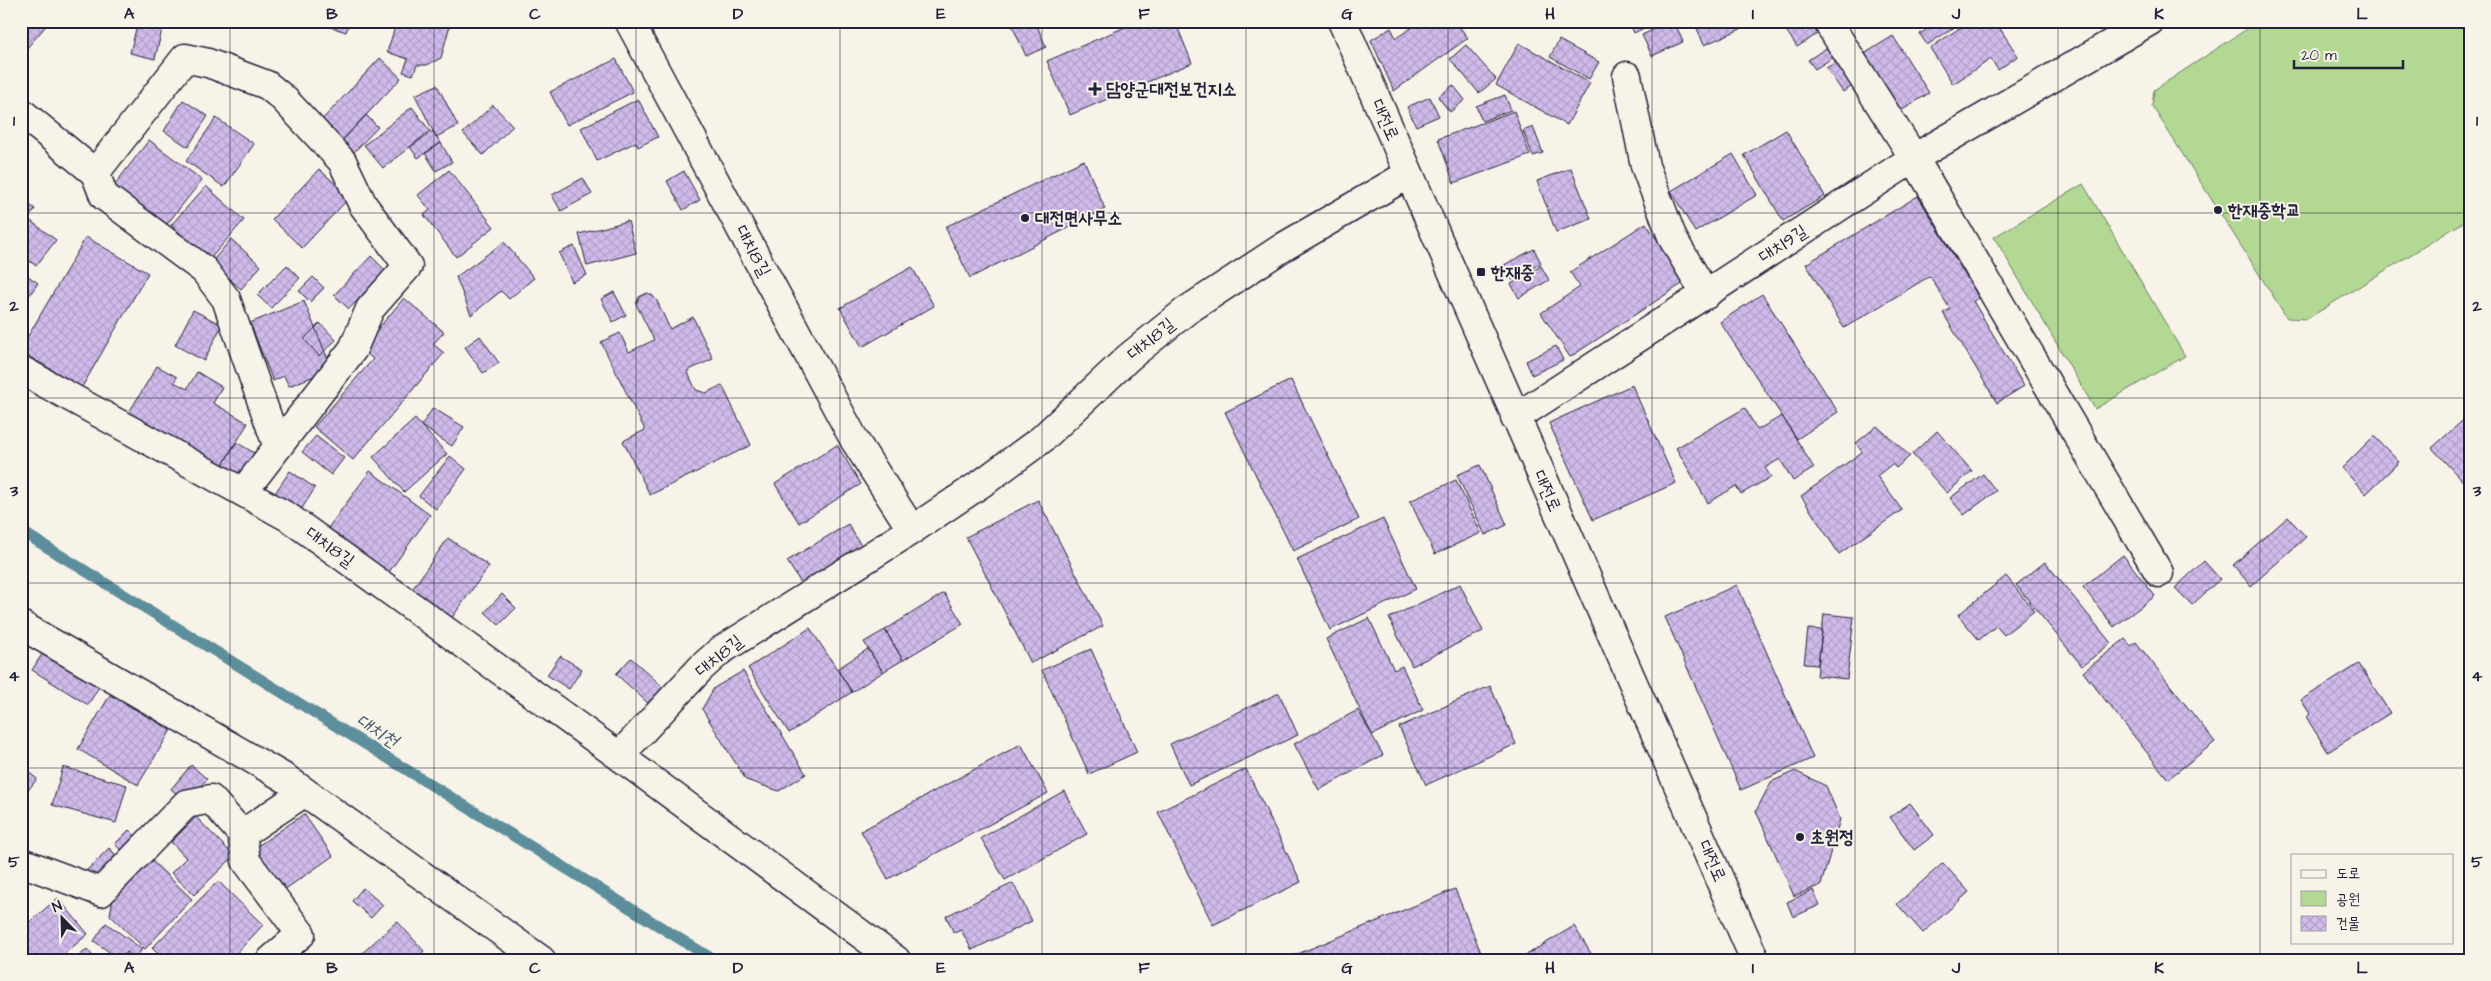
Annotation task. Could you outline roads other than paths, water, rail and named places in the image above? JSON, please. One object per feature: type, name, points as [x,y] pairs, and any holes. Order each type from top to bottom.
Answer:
[{"type":"street","name":"대치8길","points":[[629,21],[855,441],[912,530]]},
{"type":"street","name":"대전로","points":[[1342,21],[1515,418],[1756,960]]},
{"type":"street","points":[[1827,21],[1914,158],[2159,574]]},
{"type":"street","name":"대치9길","points":[[1515,418],[1914,158],[2150,21]]},
{"type":"street","points":[[95,173],[185,58],[208,63],[267,85],[283,98],[342,161],[363,206],[408,266],[370,309],[353,349],[277,445],[243,492]]},
{"type":"street","points":[[1628,76],[1645,166],[1673,239],[1706,295]]},
{"type":"street","points":[[21,112],[95,173],[104,196],[204,270],[226,299],[277,445]]},
{"type":"street","name":"대치8길","points":[[619,756],[720,651],[912,530],[985,481],[1042,439],[1129,357],[1186,311],[1285,246],[1409,174]]},
{"type":"street","name":"대치8길","points":[[21,370],[288,517],[619,756],[896,960]]},
{"type":"street","points":[[21,625],[285,778],[541,960]]},
{"type":"street","points":[[242,834],[305,792]]},
{"type":"street","points":[[21,862],[101,892],[186,804],[211,799],[242,834],[246,861],[301,934],[271,960]]},
{"type":"waterway","name":"대치천","points":[[21,531],[714,960]]},
{"type":"place","name":"담양군대전보건지소","points":[[1095,89]]},
{"type":"place","name":"한재중학교","points":[[2218,210]]},
{"type":"place","name":"대전면사무소","points":[[1025,218]]},
{"type":"place","name":"한재중","points":[[1481,272]]},
{"type":"place","name":"초원정","points":[[1800,837]]}]
